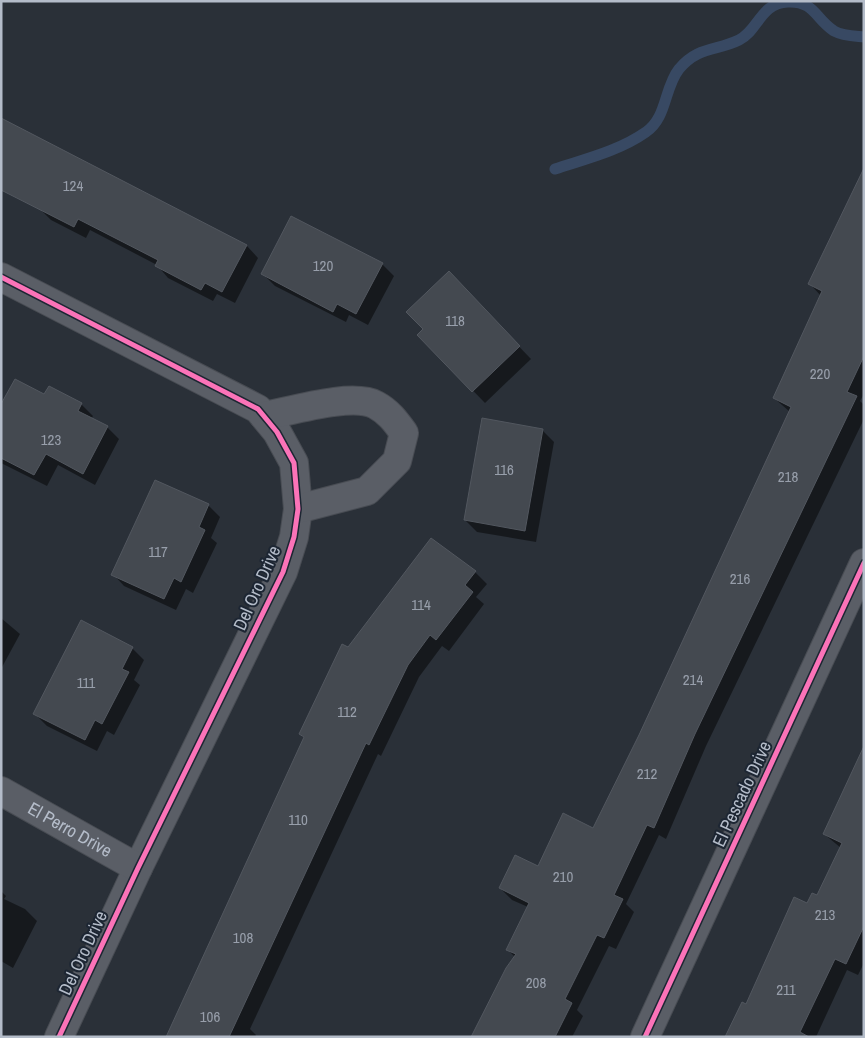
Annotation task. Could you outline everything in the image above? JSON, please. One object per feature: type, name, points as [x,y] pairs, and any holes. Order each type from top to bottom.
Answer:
[{"type":"street","name":"Del Oro Drive","points":[[1,277],[258,409],[277,432],[294,463],[298,509],[294,537],[283,572],[138,868],[59,1037]]},
{"type":"street","points":[[264,416],[342,400],[375,404],[392,416],[404,433],[397,461],[367,491],[298,509]]},
{"type":"street","name":"El Pescado Drive","points":[[645,1037],[864,563]]},
{"type":"street","name":"El Perro Drive","points":[[1,791],[138,868]]},
{"type":"building","points":[[1,118],[247,245],[222,292],[205,283],[201,290],[155,266],[158,260],[78,219],[74,227],[1,190]]},
{"type":"building","points":[[864,168],[864,356],[847,392],[857,396],[695,734],[654,828],[647,825],[614,895],[623,899],[604,938],[597,935],[565,999],[572,1003],[555,1037],[471,1037],[506,968],[516,954],[506,950],[529,903],[499,888],[515,855],[538,866],[563,813],[593,828],[639,735],[791,407],[773,398],[822,291],[808,284]]},
{"type":"building","points":[[291,216],[383,263],[356,314],[337,304],[333,312],[261,274]]},
{"type":"building","points":[[449,271],[520,346],[472,392],[417,335],[423,329],[406,312]]},
{"type":"building","points":[[15,379],[44,394],[49,386],[82,403],[78,411],[108,426],[83,474],[46,454],[34,475],[1,458],[1,404]]},
{"type":"building","points":[[482,418],[543,429],[525,531],[464,520]]},
{"type":"building","points":[[155,480],[209,504],[199,527],[205,530],[181,582],[174,578],[164,599],[111,575]]},
{"type":"building","points":[[431,538],[476,571],[465,585],[473,592],[436,640],[430,635],[408,665],[369,745],[366,743],[229,1037],[166,1037],[304,737],[299,734],[342,644],[348,647]]},
{"type":"building","points":[[81,620],[133,647],[122,669],[129,672],[102,724],[95,720],[85,740],[33,714]]},
{"type":"building","points":[[864,746],[864,926],[846,964],[835,959],[800,1032],[809,1037],[725,1037],[742,1002],[746,1004],[794,897],[807,903],[812,893],[817,895],[842,843],[823,834]]},
{"type":"waterway","points":[[555,169],[613,149],[636,139],[646,132],[658,119],[670,85],[679,69],[693,56],[746,36],[771,7],[788,2],[804,4],[837,33],[864,37]]},
{"type":"cycle path","points":[[1,277],[258,409],[277,432],[294,463],[298,509],[294,537],[283,572],[138,868],[59,1037]]},
{"type":"cycle path","points":[[645,1037],[864,563]]}]
